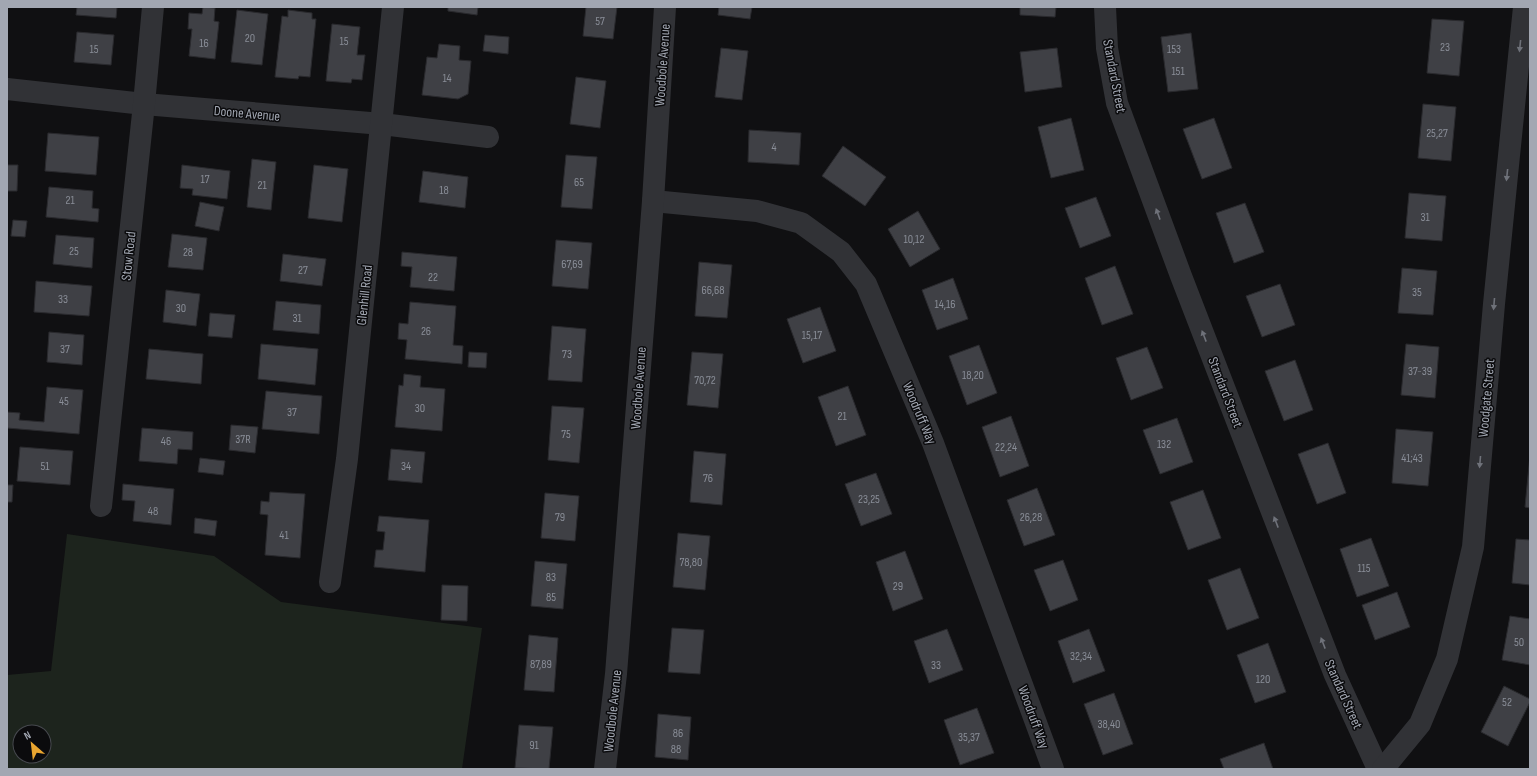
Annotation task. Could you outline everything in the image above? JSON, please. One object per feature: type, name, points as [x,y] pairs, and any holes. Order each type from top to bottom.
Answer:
[{"type":"street","name":"Stow Road","points":[[101,506],[153,7]]},
{"type":"street","name":"Glenhill Road","points":[[330,582],[347,460],[393,7]]},
{"type":"street","name":"Woodbole Avenue","points":[[606,769],[616,674],[653,201],[665,7]]},
{"type":"street","name":"Standard Street","points":[[1105,7],[1106,48],[1117,103],[1184,283],[1335,675],[1378,769]]},
{"type":"street","name":"Woodgate Street","points":[[1383,769],[1420,724],[1448,659],[1473,547],[1494,304],[1524,7]]},
{"type":"street","name":"Doone Avenue","points":[[7,89],[144,104],[382,124],[488,137]]},
{"type":"street","name":"Woodruff Way","points":[[653,201],[757,211],[801,223],[840,252],[866,284],[933,443],[1053,769]]},
{"type":"shaded area","points":[[67,534],[214,556],[281,602],[482,628],[462,769],[7,769],[7,675],[51,671]]},
{"type":"building","points":[[77,7],[117,7],[116,18],[76,15]]},
{"type":"building","points":[[203,7],[215,8],[214,21],[219,22],[215,59],[189,56],[192,29],[188,29],[189,13],[202,14]]},
{"type":"building","points":[[448,7],[478,7],[477,15],[448,11]]},
{"type":"building","points":[[586,7],[617,7],[613,39],[583,36]]},
{"type":"building","points":[[719,7],[752,7],[750,19],[718,15]]},
{"type":"building","points":[[1020,7],[1056,7],[1055,17],[1020,15]]},
{"type":"building","points":[[237,10],[268,14],[262,65],[231,62]]},
{"type":"building","points":[[288,10],[312,13],[312,19],[316,19],[310,77],[299,76],[298,79],[275,77],[282,16],[288,17]]},
{"type":"building","points":[[1432,19],[1464,21],[1459,76],[1427,73]]},
{"type":"building","points":[[332,24],[360,27],[357,55],[365,55],[362,80],[352,79],[351,83],[326,81]]},
{"type":"building","points":[[77,32],[114,35],[111,65],[74,62]]},
{"type":"building","points":[[1191,33],[1198,89],[1168,92],[1161,37]]},
{"type":"building","points":[[485,35],[509,37],[508,54],[483,51]]},
{"type":"building","points":[[439,44],[460,46],[459,60],[471,61],[468,94],[458,99],[422,95],[427,57],[437,58]]},
{"type":"building","points":[[721,48],[748,51],[742,100],[715,97]]},
{"type":"building","points":[[1057,48],[1062,87],[1025,92],[1020,52]]},
{"type":"building","points":[[576,77],[606,81],[600,128],[570,124]]},
{"type":"building","points":[[1423,104],[1456,107],[1451,161],[1418,158]]},
{"type":"building","points":[[1071,118],[1084,170],[1051,178],[1038,127]]},
{"type":"building","points":[[1214,118],[1232,168],[1202,179],[1183,129]]},
{"type":"building","points":[[749,130],[801,133],[799,165],[748,162]]},
{"type":"building","points":[[48,133],[99,137],[96,175],[45,171]]},
{"type":"building","points":[[843,146],[886,177],[865,206],[822,176]]},
{"type":"building","points":[[566,155],[597,157],[592,209],[561,207]]},
{"type":"building","points":[[252,159],[276,162],[271,210],[247,207]]},
{"type":"building","points":[[7,165],[18,165],[17,191],[7,191]]},
{"type":"building","points":[[182,165],[230,171],[227,199],[192,195],[193,189],[180,188]]},
{"type":"building","points":[[314,165],[348,169],[342,222],[308,218]]},
{"type":"building","points":[[423,171],[468,177],[465,208],[419,202]]},
{"type":"building","points":[[49,187],[93,191],[92,208],[99,209],[98,222],[46,217]]},
{"type":"building","points":[[1409,193],[1446,196],[1442,241],[1405,238]]},
{"type":"building","points":[[1096,197],[1111,236],[1080,248],[1065,208]]},
{"type":"building","points":[[200,202],[224,207],[219,231],[195,226]]},
{"type":"building","points":[[1245,203],[1264,252],[1234,263],[1216,213]]},
{"type":"building","points":[[918,211],[940,249],[910,267],[888,229]]},
{"type":"building","points":[[13,220],[27,221],[25,237],[11,236]]},
{"type":"building","points":[[172,234],[207,238],[203,270],[168,267]]},
{"type":"building","points":[[56,235],[94,238],[92,268],[53,264]]},
{"type":"building","points":[[556,240],[592,243],[588,289],[552,286]]},
{"type":"building","points":[[402,252],[457,257],[454,291],[410,287],[412,267],[401,266]]},
{"type":"building","points":[[283,254],[326,259],[322,286],[280,281]]},
{"type":"building","points":[[699,262],[732,265],[727,318],[695,316]]},
{"type":"building","points":[[1115,266],[1133,314],[1102,325],[1085,278]]},
{"type":"building","points":[[1402,268],[1437,271],[1433,315],[1398,313]]},
{"type":"building","points":[[953,278],[968,319],[937,330],[922,290]]},
{"type":"building","points":[[36,281],[92,286],[89,316],[34,312]]},
{"type":"building","points":[[1280,284],[1295,325],[1262,337],[1246,296]]},
{"type":"building","points":[[166,290],[200,294],[196,326],[163,322]]},
{"type":"building","points":[[276,301],[321,305],[319,334],[273,330]]},
{"type":"building","points":[[410,302],[456,306],[453,345],[463,346],[462,364],[405,359],[407,340],[398,339],[399,323],[408,324]]},
{"type":"building","points":[[820,307],[836,351],[803,363],[787,319]]},
{"type":"building","points":[[210,313],[235,315],[232,338],[208,336]]},
{"type":"building","points":[[552,326],[586,329],[582,382],[548,380]]},
{"type":"building","points":[[49,332],[84,335],[82,365],[47,362]]},
{"type":"building","points":[[261,344],[318,349],[315,385],[258,379]]},
{"type":"building","points":[[1406,344],[1439,347],[1435,398],[1401,395]]},
{"type":"building","points":[[979,345],[997,393],[967,405],[949,356]]},
{"type":"building","points":[[1147,347],[1163,388],[1131,400],[1116,358]]},
{"type":"building","points":[[149,349],[203,354],[201,384],[146,379]]},
{"type":"building","points":[[469,352],[487,353],[486,368],[468,367]]},
{"type":"building","points":[[692,352],[723,354],[718,408],[687,405]]},
{"type":"building","points":[[1295,360],[1313,410],[1284,421],[1265,371]]},
{"type":"building","points":[[404,374],[421,376],[420,387],[445,389],[442,431],[395,427],[399,385],[403,386]]},
{"type":"building","points":[[848,386],[866,435],[836,446],[818,397]]},
{"type":"building","points":[[47,387],[83,390],[79,434],[7,428],[7,412],[20,413],[19,420],[44,422]]},
{"type":"building","points":[[266,391],[322,396],[319,434],[262,429]]},
{"type":"building","points":[[552,406],[584,408],[579,463],[548,460]]},
{"type":"building","points":[[1011,416],[1029,466],[1000,477],[982,427]]},
{"type":"building","points":[[1177,418],[1193,462],[1160,474],[1143,430]]},
{"type":"building","points":[[231,425],[258,427],[255,453],[229,450]]},
{"type":"building","points":[[142,428],[193,432],[192,450],[178,449],[177,464],[139,461]]},
{"type":"building","points":[[1396,429],[1433,432],[1428,486],[1392,483]]},
{"type":"building","points":[[1328,443],[1346,493],[1317,504],[1298,454]]},
{"type":"building","points":[[20,447],[73,451],[70,485],[17,481]]},
{"type":"building","points":[[391,449],[425,452],[422,483],[388,480]]},
{"type":"building","points":[[694,451],[726,454],[722,505],[690,502]]},
{"type":"building","points":[[1530,455],[1530,508],[1525,507]]},
{"type":"building","points":[[200,458],[225,461],[223,475],[198,472]]},
{"type":"building","points":[[876,473],[892,514],[861,526],[845,484]]},
{"type":"building","points":[[123,484],[174,489],[171,525],[133,521],[135,501],[122,500]]},
{"type":"building","points":[[7,485],[13,485],[12,502],[7,502]]},
{"type":"building","points":[[1037,488],[1055,535],[1024,546],[1007,500]]},
{"type":"building","points":[[1203,490],[1221,538],[1188,550],[1170,502]]},
{"type":"building","points":[[270,492],[305,494],[300,558],[265,555],[268,515],[260,514],[261,501],[269,502]]},
{"type":"building","points":[[545,493],[579,496],[575,541],[541,538]]},
{"type":"building","points":[[379,516],[429,520],[425,572],[374,567],[376,550],[383,550],[385,532],[377,531]]},
{"type":"building","points":[[195,518],[217,521],[215,536],[194,533]]},
{"type":"building","points":[[678,533],[710,536],[705,590],[673,587]]},
{"type":"building","points":[[1371,538],[1389,586],[1357,597],[1340,549]]},
{"type":"building","points":[[1516,539],[1530,540],[1530,585],[1512,583]]},
{"type":"building","points":[[905,551],[923,599],[893,611],[876,562]]},
{"type":"building","points":[[1063,560],[1078,600],[1050,611],[1034,570]]},
{"type":"building","points":[[535,561],[567,564],[563,609],[531,606]]},
{"type":"building","points":[[1240,568],[1259,618],[1227,630],[1208,580]]},
{"type":"building","points":[[442,585],[468,586],[467,621],[441,620]]},
{"type":"building","points":[[1397,592],[1410,627],[1375,640],[1362,605]]},
{"type":"building","points":[[1510,616],[1530,619],[1530,665],[1502,660]]},
{"type":"building","points":[[672,628],[704,630],[700,674],[668,672]]},
{"type":"building","points":[[947,629],[963,670],[929,683],[914,641]]},
{"type":"building","points":[[1089,629],[1105,671],[1073,683],[1058,641]]},
{"type":"building","points":[[529,635],[558,638],[554,692],[524,690]]},
{"type":"building","points":[[1268,643],[1286,692],[1255,703],[1237,655]]},
{"type":"building","points":[[1504,686],[1530,699],[1530,702],[1508,746],[1481,732]]},
{"type":"building","points":[[1114,693],[1133,744],[1103,755],[1084,704]]},
{"type":"building","points":[[977,708],[994,753],[960,765],[944,720]]},
{"type":"building","points":[[658,714],[691,717],[688,760],[655,757]]},
{"type":"building","points":[[519,725],[553,727],[549,769],[515,768]]},
{"type":"building","points":[[1264,743],[1273,769],[1224,769],[1220,759]]}]
